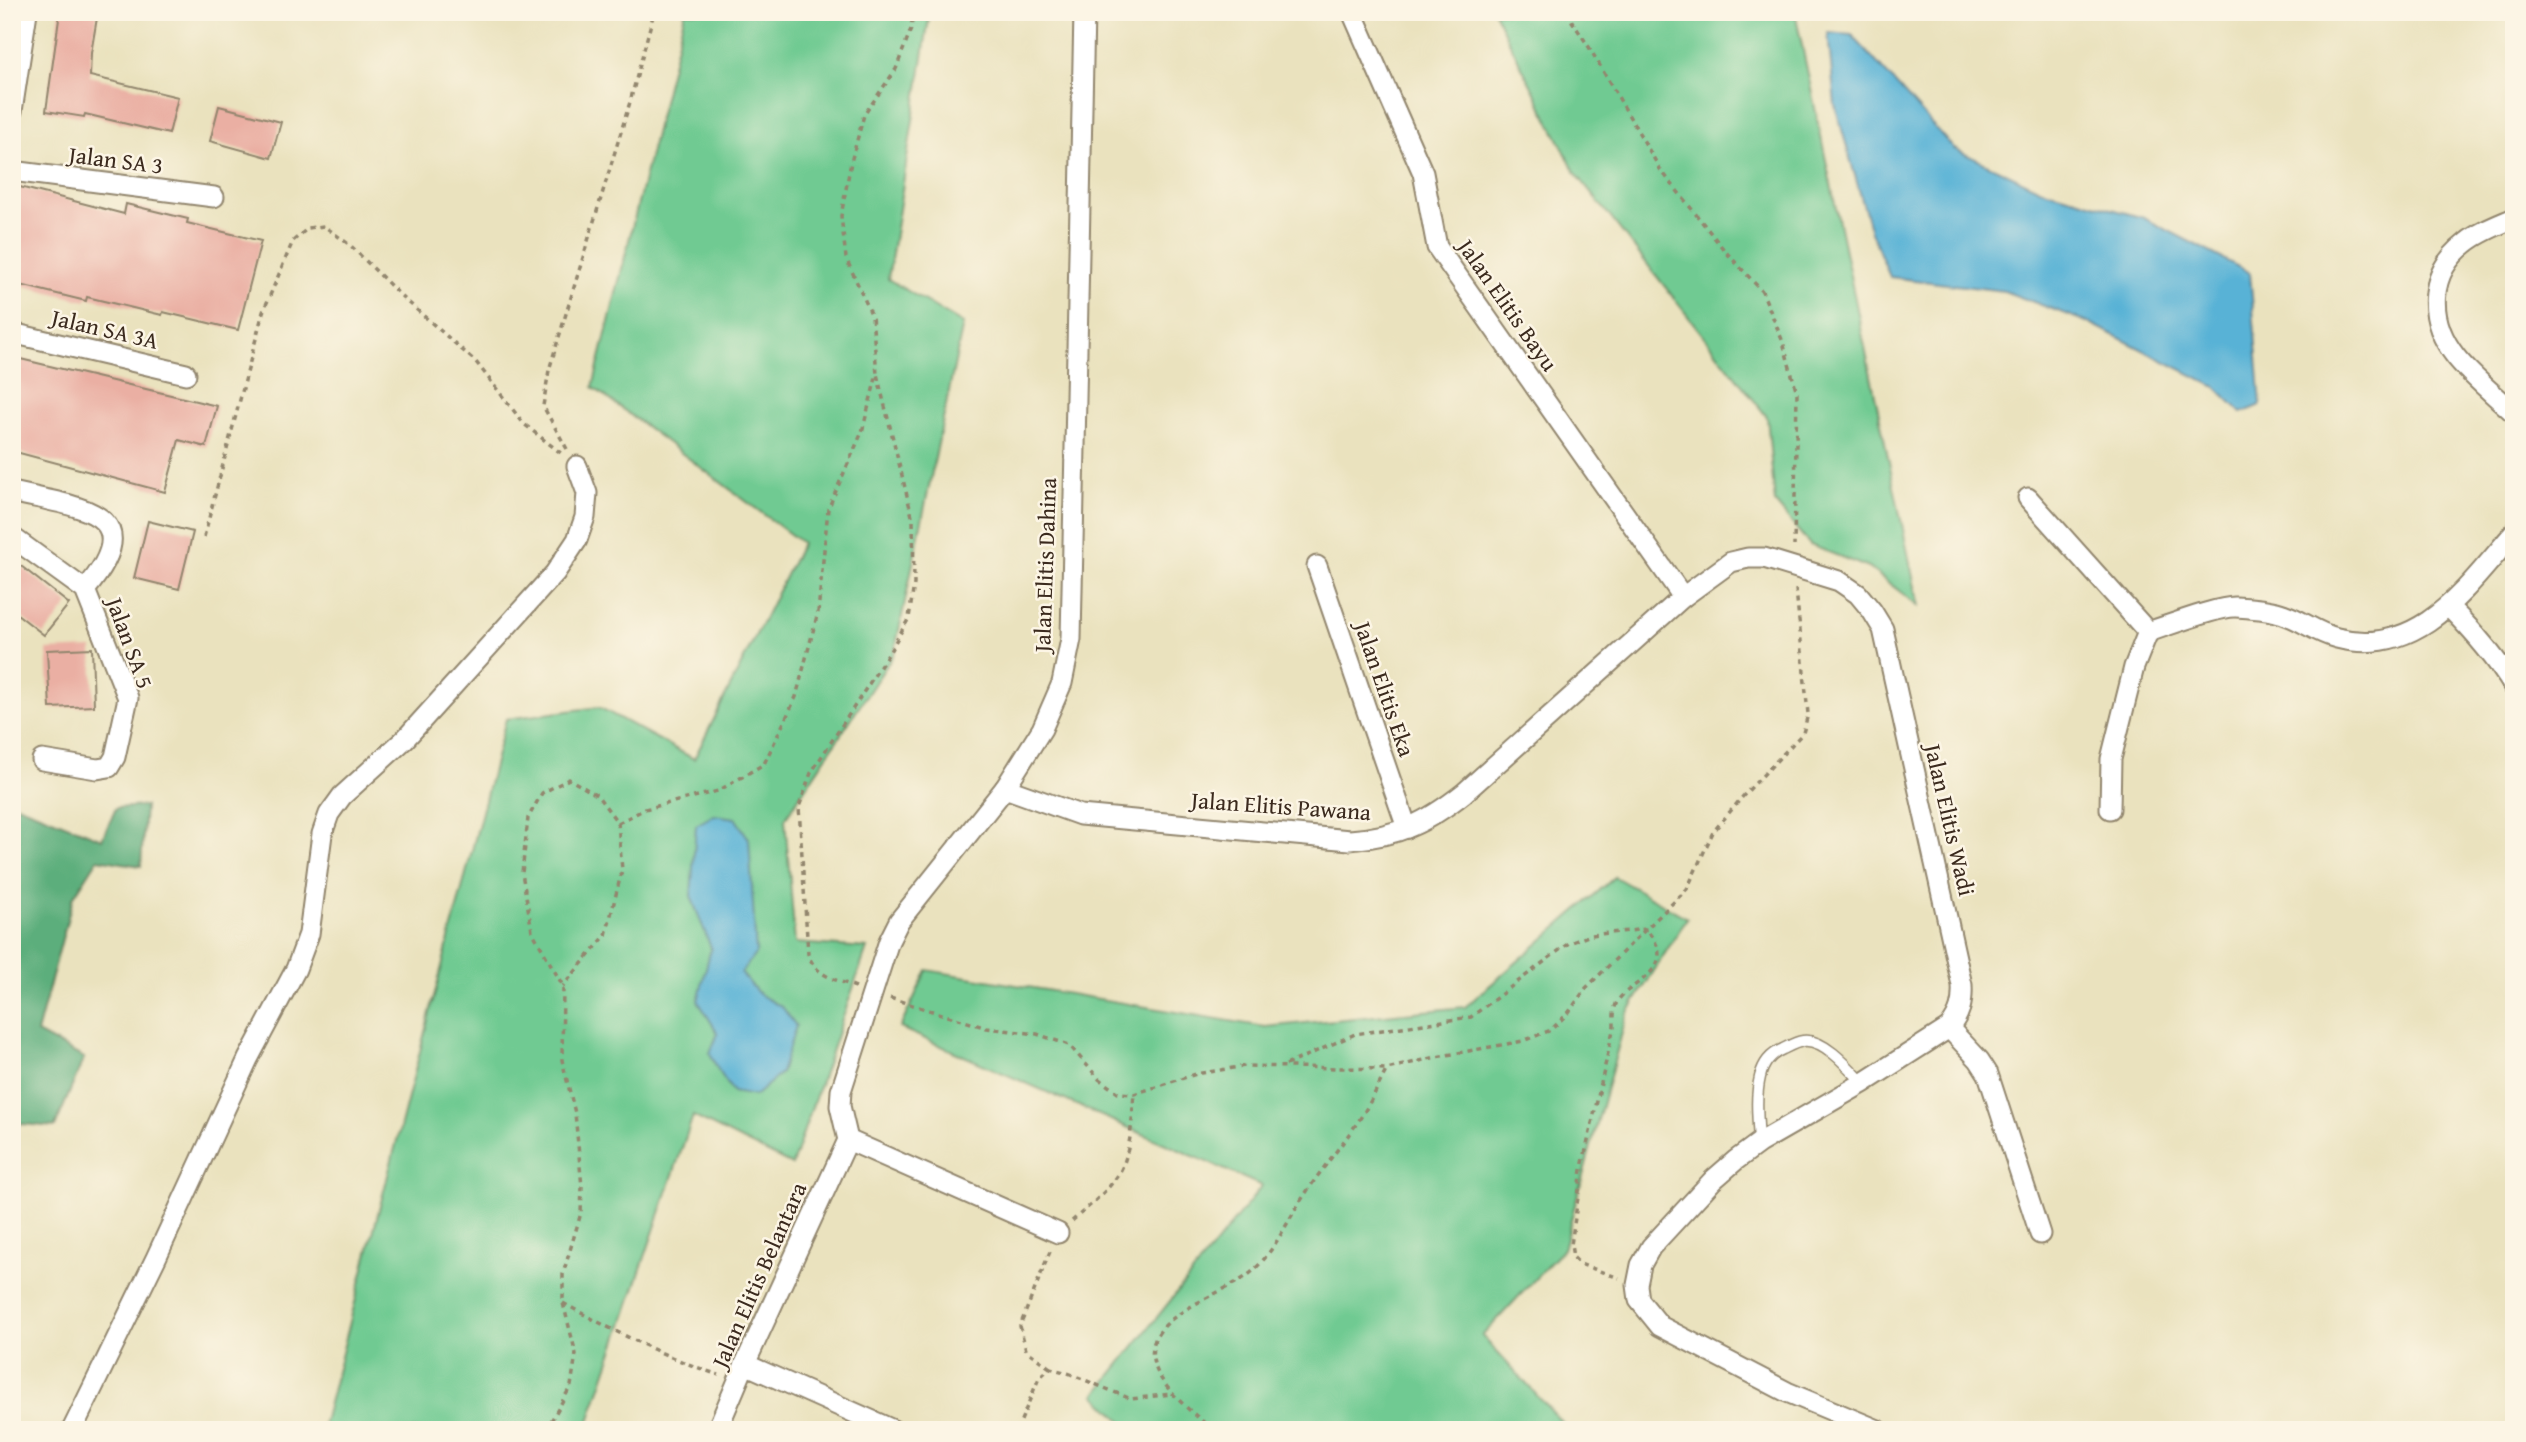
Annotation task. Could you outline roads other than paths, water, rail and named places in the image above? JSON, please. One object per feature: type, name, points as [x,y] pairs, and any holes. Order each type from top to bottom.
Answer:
[{"type":"street","points":[[12,111],[27,12]]},
{"type":"street","name":"Jalan Elitis Dahina","points":[[848,1140],[840,1106],[841,1091],[888,941],[899,921],[1005,788],[1042,729],[1062,682],[1070,639],[1084,12]]},
{"type":"street","name":"Jalan Elitis Bayu","points":[[1352,12],[1423,173],[1437,247],[1683,597]]},
{"type":"street","name":"Jalan SA 3","points":[[12,171],[214,197]]},
{"type":"street","points":[[2514,218],[2466,242],[2448,262],[2435,286],[2434,308],[2440,328],[2456,357],[2514,413]]},
{"type":"street","name":"Jalan SA 3A","points":[[12,333],[186,374]]},
{"type":"street","points":[[72,1430],[156,1258],[248,1059],[296,969],[309,933],[321,834],[329,814],[342,796],[405,739],[555,573],[577,540],[585,517],[587,493],[577,466]]},
{"type":"street","name":"Jalan SA 5","points":[[12,492],[94,513],[108,525],[111,540],[104,564],[85,590]]},
{"type":"street","points":[[2028,498],[2148,632]]},
{"type":"street","points":[[2148,632],[2233,607],[2283,613],[2312,629],[2338,638],[2365,641],[2395,638],[2419,628],[2449,607],[2514,533]]},
{"type":"street","name":"Jalan SA 5","points":[[12,537],[85,590],[128,698],[115,757],[109,767],[97,769],[42,760]]},
{"type":"street","name":"Jalan Elitis Wadi","points":[[1683,597],[1731,562],[1764,558],[1839,581],[1858,594],[1872,611],[1883,629],[1962,985],[1963,1000],[1959,1015],[1949,1028]]},
{"type":"street","name":"Jalan Elitis Eka","points":[[1317,566],[1406,828]]},
{"type":"street","name":"Jalan Elitis Pawana","points":[[1005,788],[1080,815],[1350,840],[1379,838],[1434,816],[1464,793],[1683,597]]},
{"type":"street","points":[[2449,607],[2478,636],[2499,662],[2514,687]]},
{"type":"street","points":[[2110,808],[2111,759],[2134,667],[2148,632]]},
{"type":"street","points":[[1878,1430],[1787,1392],[1669,1331],[1647,1313],[1639,1300],[1637,1285],[1641,1265],[1651,1247],[1669,1225],[1713,1180],[1759,1143],[1863,1083],[1949,1028],[1979,1060],[1988,1074],[2040,1234]]},
{"type":"street","points":[[848,1140],[1058,1233]]},
{"type":"street","name":"Jalan Elitis Belantara","points":[[717,1430],[742,1369],[848,1140]]},
{"type":"street","points":[[742,1369],[893,1430]]},
{"type":"lane","points":[[1759,1143],[1757,1091],[1761,1074],[1775,1052],[1801,1041],[1812,1041],[1831,1052],[1863,1083]]},
{"type":"water","points":[[1828,33],[1852,35],[1954,149],[2040,189],[2144,218],[2250,273],[2261,405],[2242,413],[2216,387],[2092,324],[2004,291],[1890,277],[1871,232],[1835,105]]},
{"type":"water","points":[[714,815],[735,818],[749,839],[756,953],[741,973],[759,994],[783,1008],[796,1026],[781,1073],[755,1096],[733,1092],[717,1068],[710,1053],[718,1033],[698,1001],[711,948],[691,896],[696,825]]}]
